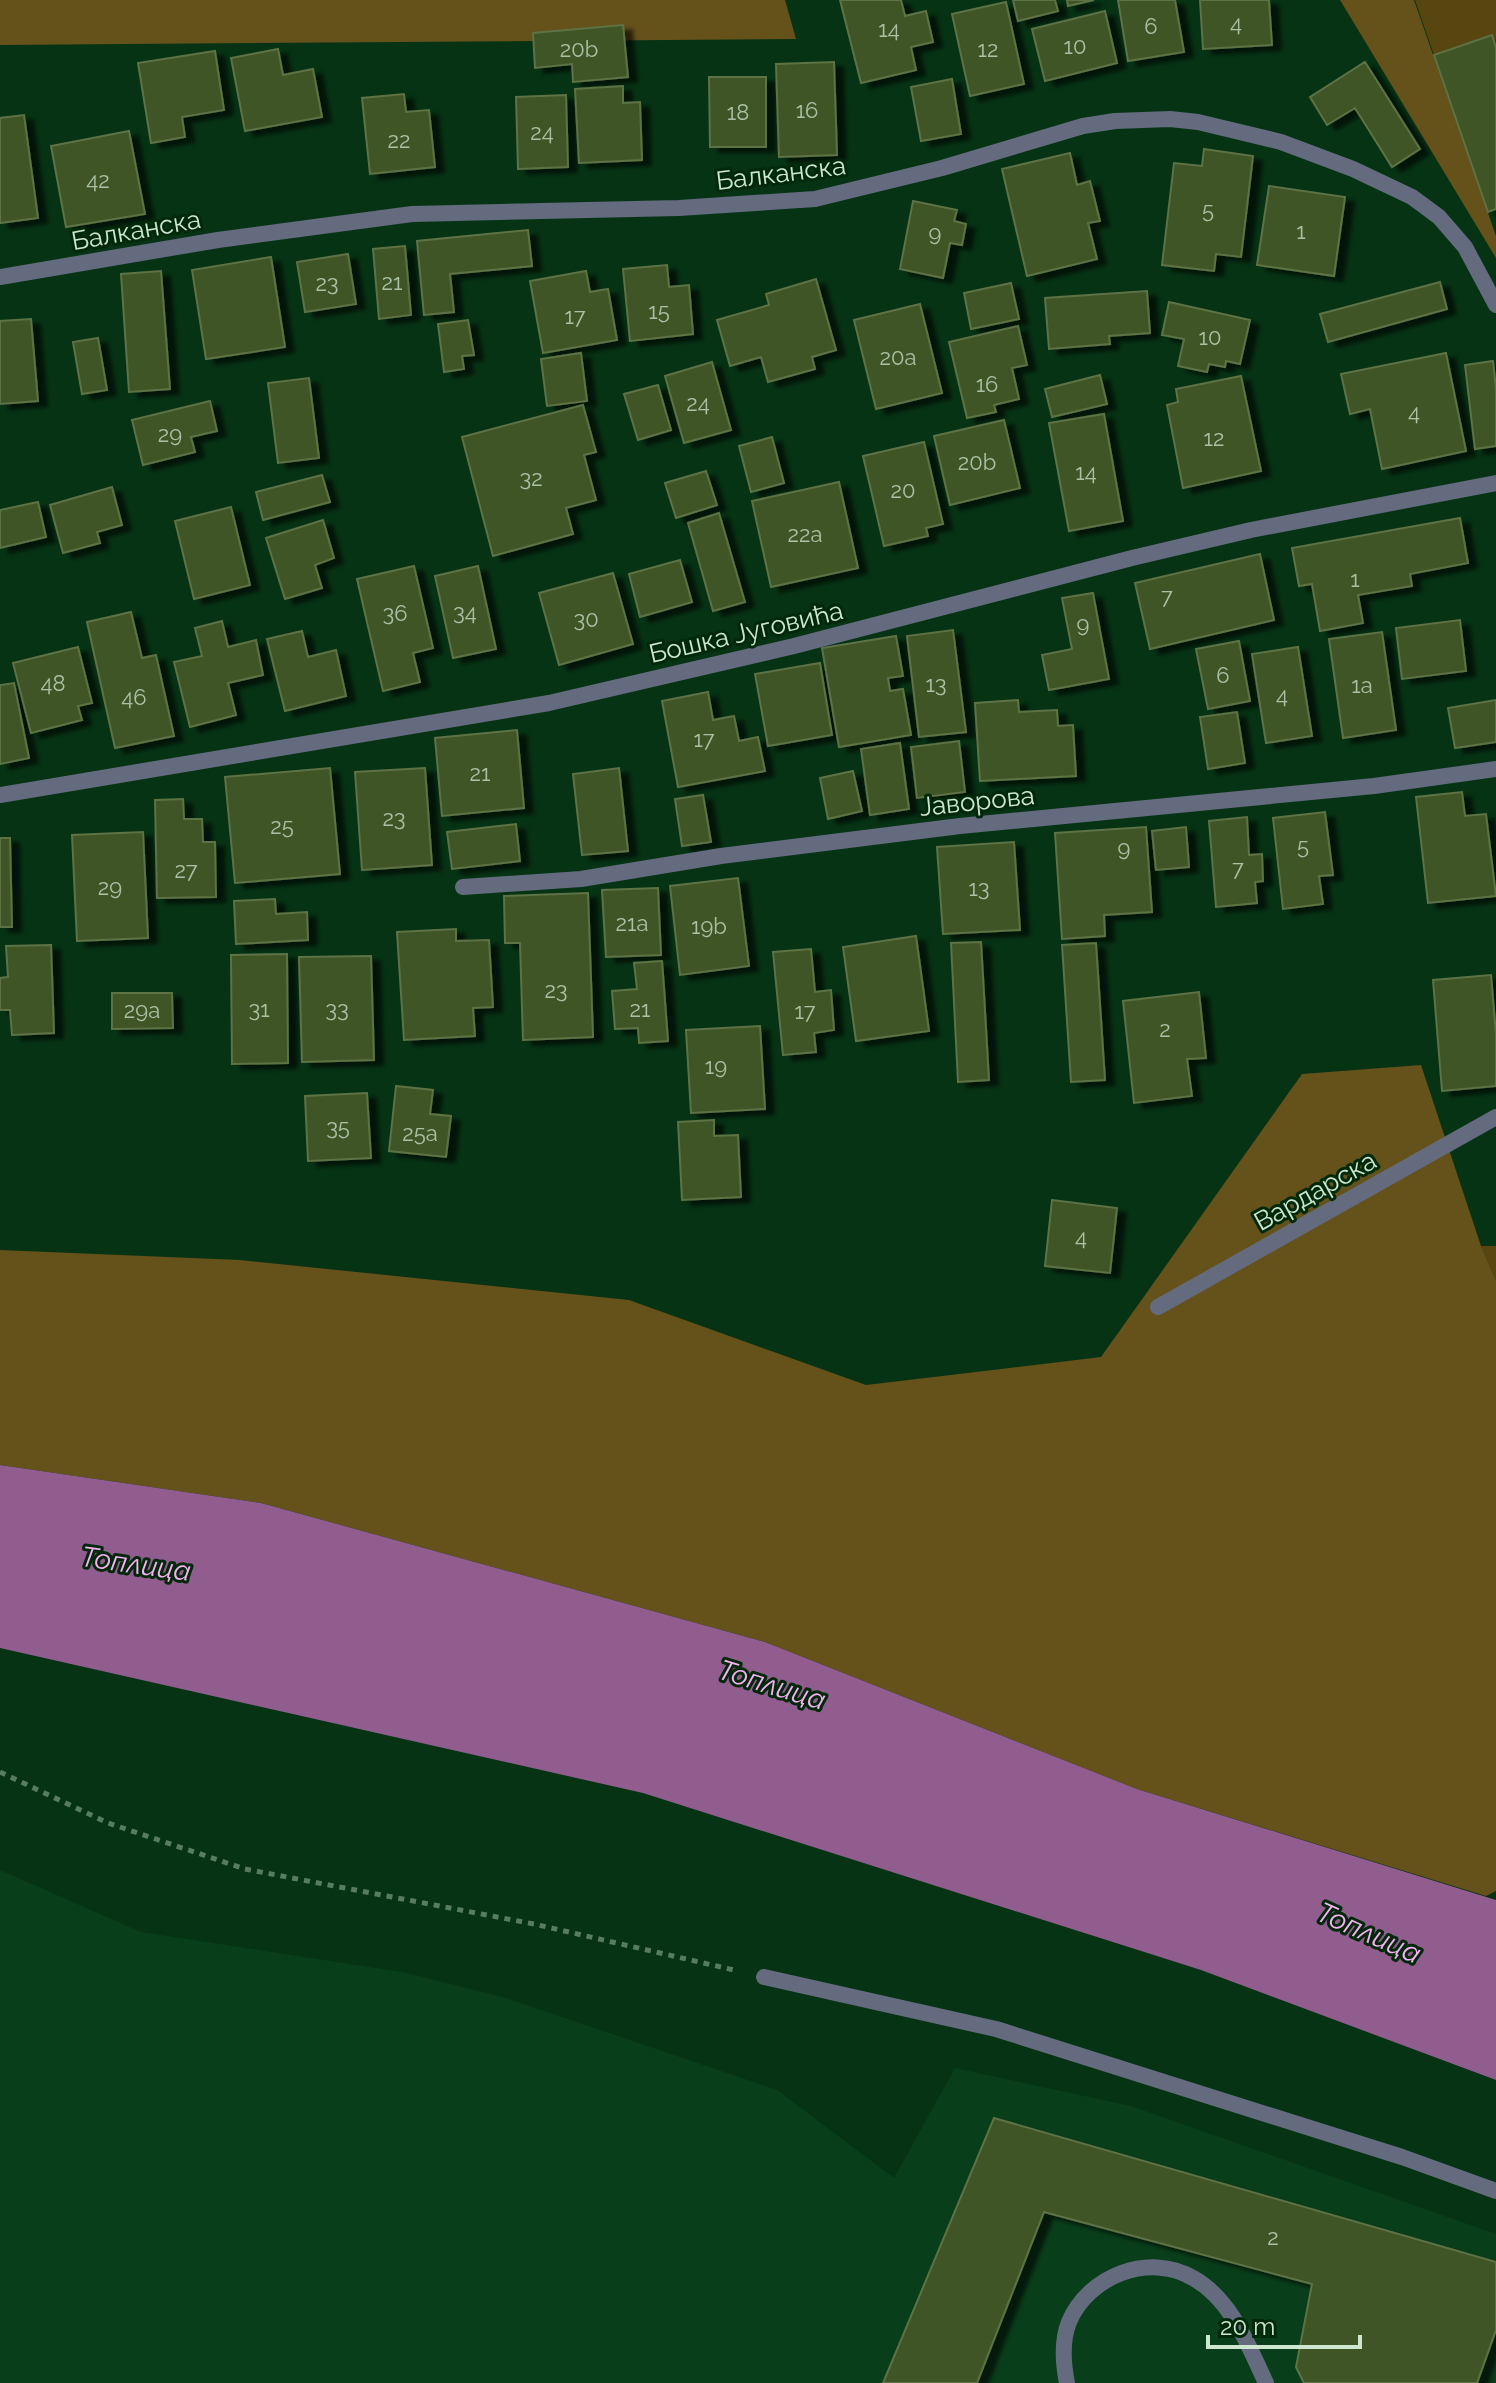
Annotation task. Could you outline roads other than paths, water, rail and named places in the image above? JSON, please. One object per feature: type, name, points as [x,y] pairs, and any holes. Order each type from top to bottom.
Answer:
[{"type":"street","name":"Балканска","points":[[0,277],[218,240],[412,214],[679,208],[815,199],[942,168],[1083,126],[1115,121],[1170,119],[1198,122],[1281,142],[1353,169],[1412,197],[1439,217],[1465,247],[1496,305]]},
{"type":"street","name":"Бошка Југовића","points":[[0,795],[549,703],[794,646],[1236,534],[1496,483]]},
{"type":"street","name":"Јаворова","points":[[463,887],[581,879],[721,856],[960,826],[1374,786],[1496,769]]},
{"type":"street","name":"Вардарска","points":[[1158,1307],[1496,1117]]},
{"type":"street","points":[[764,1977],[996,2029],[1402,2157],[1496,2191]]},
{"type":"street","points":[[1067,2383],[1062,2352],[1068,2323],[1084,2297],[1107,2278],[1135,2268],[1165,2268],[1192,2277],[1214,2294],[1237,2322],[1266,2383]]},
{"type":"water","name":"Топлица","points":[[0,1465],[261,1503],[765,1642],[1137,1789],[1496,1900],[1496,2080],[1201,1970],[643,1793],[0,1648]]}]
